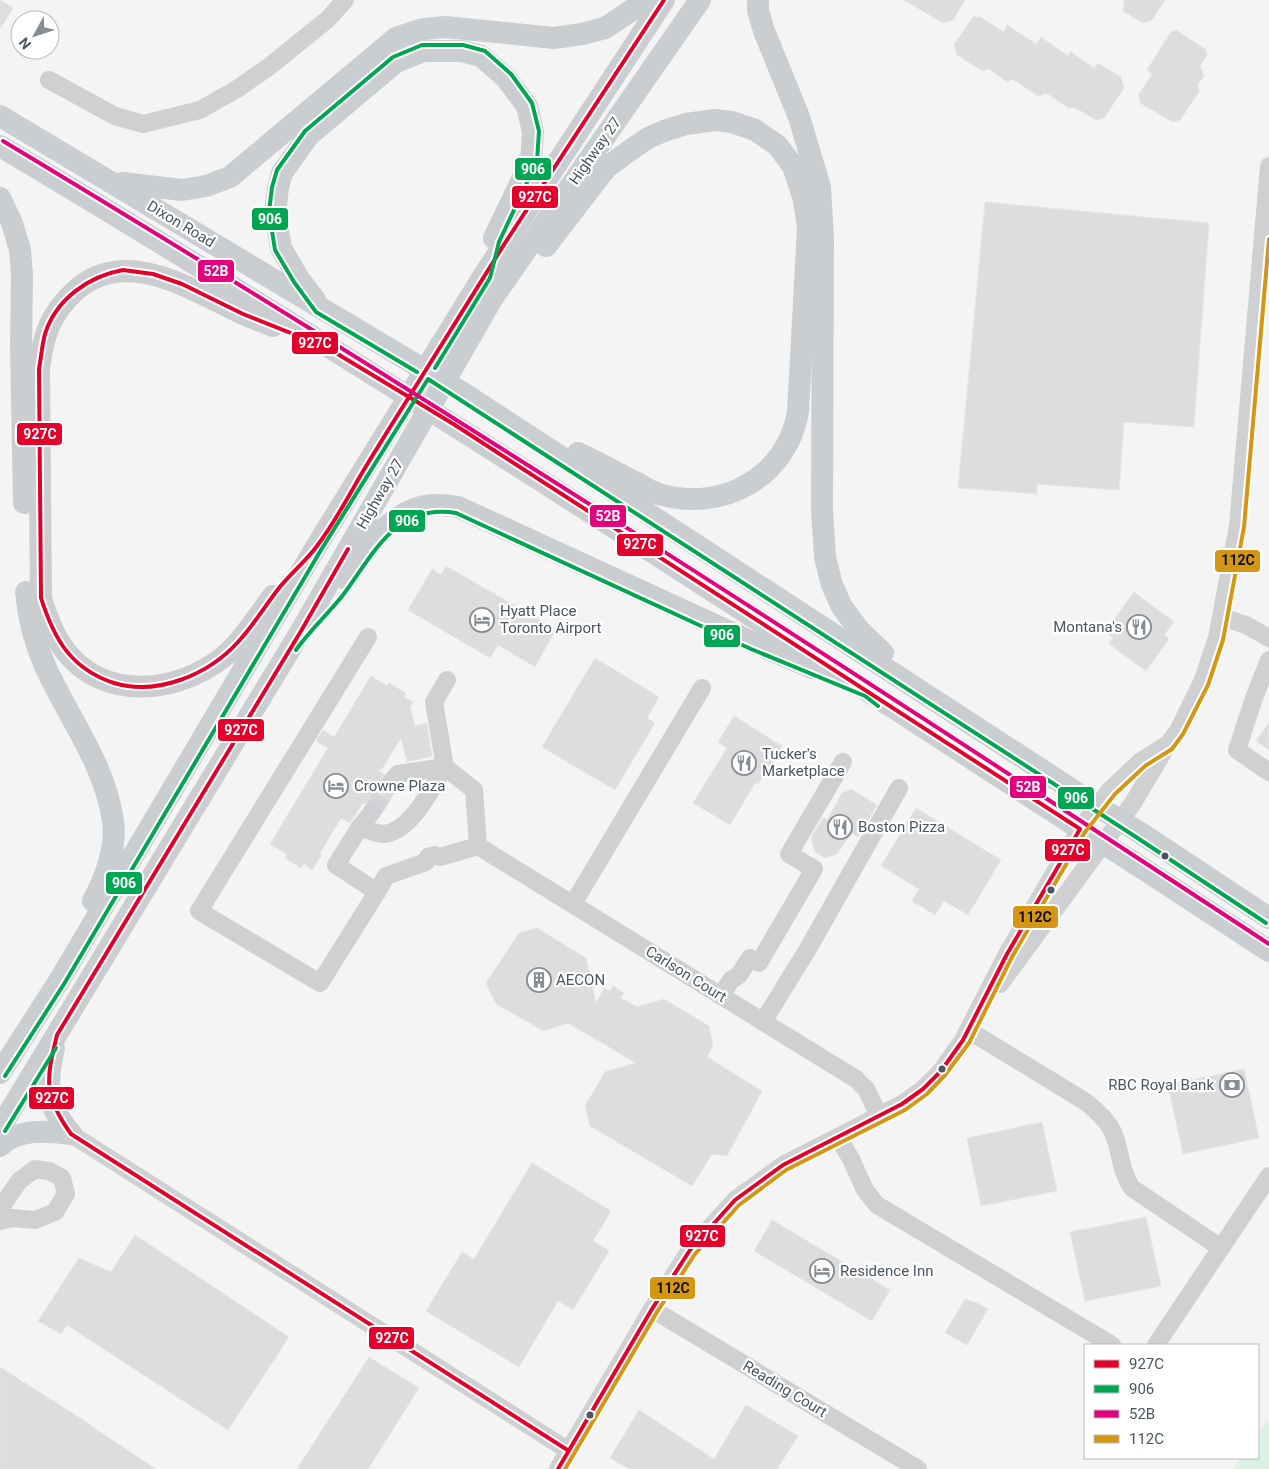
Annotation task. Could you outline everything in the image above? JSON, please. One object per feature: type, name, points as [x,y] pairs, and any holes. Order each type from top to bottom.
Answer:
[{"type":"main road","points":[[111,182],[182,190],[206,186],[230,176],[396,38],[423,29],[446,27],[554,38],[573,36],[605,28],[647,0]]},
{"type":"main road","name":"Highway 27","points":[[0,1073],[59,981],[316,547],[484,275],[664,0]]},
{"type":"main road","name":"Highway 27","points":[[0,1128],[300,631],[492,299],[700,0]]},
{"type":"main road","points":[[758,0],[758,10],[764,32],[799,117],[820,188],[823,238],[822,510],[825,557],[832,585],[842,607],[860,631],[928,694]]},
{"type":"main road","points":[[321,308],[299,279],[281,248],[276,212],[278,188],[282,173],[309,135],[396,62],[423,51],[462,50],[481,56],[506,78],[527,106],[533,132],[531,160],[493,240],[484,275]]},
{"type":"main road","name":"Dixon Road","points":[[0,116],[381,342],[463,393],[928,694],[1269,918]]},
{"type":"main road","points":[[492,299],[533,263],[606,168],[648,138],[686,124],[715,120],[732,122],[755,130],[777,145],[793,166],[804,200],[808,228],[798,412],[795,428],[776,463],[755,480],[729,495],[704,499],[681,498],[659,494],[590,458],[512,425]]},
{"type":"main road","name":"Dixon Road","points":[[0,146],[455,425],[1269,951]]},
{"type":"main road","points":[[0,198],[12,223],[20,250],[22,275],[21,346],[26,594],[35,636],[44,665],[97,768],[107,794],[114,823],[112,854],[98,891],[80,926],[59,981]]},
{"type":"main road","points":[[316,547],[280,586],[238,641],[222,658],[204,669],[172,683],[157,686],[128,687],[87,672],[67,654],[46,615],[41,598],[39,368],[45,334],[59,307],[80,286],[106,273],[123,270],[153,274],[182,284],[243,314],[326,346]]},
{"type":"main road","points":[[300,631],[337,592],[367,548],[393,521],[420,507],[439,504],[458,507],[754,643],[868,691]]},
{"type":"main road","points":[[57,1035],[49,1068],[50,1097],[55,1111],[71,1134]]},
{"type":"main road","points":[[0,1146],[7,1139],[30,1132],[52,1131],[71,1134]]},
{"type":"street","points":[[49,80],[115,116],[143,124],[200,110],[237,89],[270,66],[328,19],[345,0]]},
{"type":"street","points":[[977,1014],[1137,796],[1168,744],[1178,731],[1202,682],[1222,617],[1238,526],[1269,166]]},
{"type":"street","points":[[1222,617],[1246,625],[1269,638]]},
{"type":"street","points":[[368,637],[199,911],[320,984],[386,876],[433,859],[478,846],[474,790],[445,767],[434,702],[447,680]]},
{"type":"street","points":[[1269,660],[1237,750],[1269,772]]},
{"type":"street","points":[[573,904],[702,688]]},
{"type":"street","points":[[558,1469],[652,1309],[690,1250],[735,1200],[783,1165],[902,1104],[923,1089],[956,1052],[1007,954],[1080,829],[1110,790],[1141,761],[1168,744]]},
{"type":"street","points":[[722,996],[731,980],[739,975],[814,869],[789,854],[843,762]]},
{"type":"street","points":[[360,827],[381,834],[395,831],[412,818],[445,767]]},
{"type":"street","points":[[391,782],[398,774],[445,767]]},
{"type":"street","points":[[764,1022],[899,788]]},
{"type":"street","points":[[372,812],[336,865],[377,892]]},
{"type":"street","name":"Carlson Court","points":[[478,846],[856,1079],[866,1089],[879,1116]]},
{"type":"street","points":[[968,1030],[1086,1102],[1099,1113],[1112,1131],[1123,1170],[1132,1188],[1220,1248]]},
{"type":"street","points":[[71,1134],[569,1451]]},
{"type":"street","points":[[838,1137],[851,1159],[865,1190],[877,1205],[1110,1344]]},
{"type":"street","points":[[0,1209],[19,1180],[35,1169],[48,1171],[62,1178],[66,1194],[55,1212],[35,1220],[12,1218],[0,1221]]},
{"type":"street","points":[[1157,1344],[1269,1176]]},
{"type":"street","name":"Reading Court","points":[[652,1309],[918,1469]]},
{"type":"green space","points":[[1269,1419],[1269,1469],[1233,1469],[1240,1459],[1259,1459],[1259,1433]]},
{"type":"building","points":[[0,0],[13,8],[0,29]]},
{"type":"building","points":[[904,0],[965,0],[953,20],[943,23]]},
{"type":"building","points":[[1124,0],[1165,0],[1152,20],[1143,23],[1123,11]]},
{"type":"building","points":[[973,17],[980,17],[1004,32],[1007,25],[1036,44],[1041,37],[1068,56],[1071,52],[1094,68],[1098,63],[1121,77],[1124,88],[1104,118],[1096,120],[1074,107],[1069,108],[1046,93],[1038,96],[1012,79],[1007,82],[989,69],[983,71],[957,55],[954,45]]},
{"type":"building","points":[[1176,30],[1206,50],[1207,56],[1200,66],[1204,76],[1198,84],[1199,92],[1180,120],[1173,122],[1140,103],[1139,94],[1152,74],[1147,70],[1171,32]]},
{"type":"building","points":[[985,202],[1209,223],[1194,427],[1124,422],[1119,490],[1037,484],[1037,494],[958,488]]},
{"type":"building","name":"Hyatt Place Toronto Airport","points":[[446,566],[556,629],[535,667],[498,645],[490,658],[408,610],[432,569],[441,575]]},
{"type":"building","name":"Montana's","points":[[1134,592],[1174,622],[1164,635],[1169,639],[1146,671],[1109,644],[1113,638],[1105,632]]},
{"type":"building","points":[[595,658],[659,697],[647,718],[655,723],[615,790],[542,747]]},
{"type":"building","name":"Crowne Plaza","points":[[371,676],[387,686],[389,683],[406,693],[404,697],[413,702],[410,707],[415,726],[427,723],[432,756],[407,762],[401,738],[382,769],[377,770],[384,774],[381,780],[384,790],[395,792],[382,813],[382,808],[378,803],[363,803],[350,823],[341,818],[312,870],[304,864],[301,868],[285,858],[287,854],[270,844],[328,748],[316,741],[323,730],[334,737]]},
{"type":"building","name":"Tucker's Marketplace","points":[[734,716],[782,746],[758,784],[755,783],[730,825],[693,803],[727,748],[718,742]]},
{"type":"building","points":[[1269,722],[1269,750],[1256,741]]},
{"type":"building","name":"Boston Pizza","points":[[851,789],[877,805],[858,837],[852,833],[837,854],[825,858],[815,852],[811,838],[823,818],[827,820],[842,793]]},
{"type":"building","points":[[916,808],[1001,860],[968,915],[944,901],[935,915],[912,901],[919,889],[881,866]]},
{"type":"building","points":[[537,928],[586,958],[596,1004],[604,988],[610,991],[613,986],[624,993],[621,998],[637,1007],[664,999],[709,1026],[713,1045],[707,1057],[762,1091],[727,1156],[712,1154],[692,1186],[590,1126],[585,1106],[605,1072],[636,1063],[568,1023],[544,1031],[496,1004],[486,983],[519,933]]},
{"type":"building","points":[[1244,1069],[1259,1138],[1183,1154],[1168,1085]]},
{"type":"building","points":[[1042,1122],[1057,1191],[981,1206],[967,1138]]},
{"type":"building","points":[[532,1163],[611,1211],[593,1241],[609,1251],[573,1310],[558,1301],[519,1367],[426,1311],[462,1252],[474,1259]]},
{"type":"building","points":[[1146,1217],[1161,1286],[1085,1301],[1070,1232]]},
{"type":"building","name":"Residence Inn","points":[[772,1220],[890,1290],[872,1321],[754,1251]]},
{"type":"building","points":[[135,1235],[289,1337],[228,1430],[67,1325],[61,1334],[38,1321],[79,1258],[111,1272]]},
{"type":"building","points":[[965,1299],[988,1309],[967,1345],[945,1333]]},
{"type":"building","points":[[369,1357],[419,1388],[368,1469],[297,1469]]},
{"type":"building","points":[[0,1367],[91,1425],[156,1469],[0,1469]]},
{"type":"building","points":[[746,1405],[798,1436],[777,1469],[629,1469],[610,1458],[639,1410],[714,1459]]},
{"type":"tunnel","points":[[372,812],[391,782]]},
{"type":"transit line","name":"927C","points":[[409,397],[505,243],[664,0]]},
{"type":"transit line","name":"906","points":[[417,372],[316,312],[294,282],[275,250],[269,212],[272,187],[277,170],[305,131],[393,57],[422,45],[463,45],[485,51],[511,74],[532,103],[539,131],[537,161],[499,242],[490,278],[435,368]]},
{"type":"transit line","name":"52B","points":[[3,141],[323,336],[640,536],[1269,944]]},
{"type":"transit line","name":"112C","points":[[565,1469],[657,1312],[695,1254],[739,1205],[786,1170],[905,1110],[927,1094],[945,1075],[969,1043],[1012,957],[1085,832],[1115,794],[1145,766],[1172,749],[1183,734],[1208,685],[1223,640],[1244,527],[1269,239]]},
{"type":"transit line","name":"927C","points":[[123,270],[153,274],[182,284],[243,314],[326,347],[409,397],[323,538],[279,588],[238,642],[226,654],[197,673],[181,680],[147,687],[114,683],[86,670],[75,661],[58,639],[41,598],[39,369],[45,334],[57,310],[75,291],[98,278],[123,270]]},
{"type":"transit line","name":"906","points":[[5,1076],[64,984],[321,550],[428,379],[1266,923]]},
{"type":"transit line","name":"927C","points":[[409,397],[1080,829],[1007,954],[963,1040],[941,1071],[923,1089],[902,1104],[783,1165],[735,1200],[690,1250],[652,1309],[558,1469]]},
{"type":"transit line","name":"906","points":[[296,650],[343,595],[376,548],[388,535],[402,524],[417,516],[435,512],[456,513],[751,649],[865,696],[878,706]]},
{"type":"transit line","name":"927C","points":[[348,549],[301,631],[57,1035],[49,1076],[51,1097],[55,1108],[71,1134],[569,1451]]},
{"type":"transit line","name":"906","points":[[5,1131],[56,1048]]},
{"type":"place","name":"Hyatt Place Toronto Airport","points":[[482,620]]},
{"type":"place","name":"Montana's","points":[[1139,627]]},
{"type":"place","name":"Tucker's Marketplace","points":[[744,763]]},
{"type":"place","name":"Crowne Plaza","points":[[336,786]]},
{"type":"place","name":"Boston Pizza","points":[[840,827]]},
{"type":"place","name":"AECON","points":[[539,980]]},
{"type":"place","name":"RBC Royal Bank","points":[[1232,1085]]},
{"type":"place","name":"Residence Inn","points":[[822,1271]]}]
